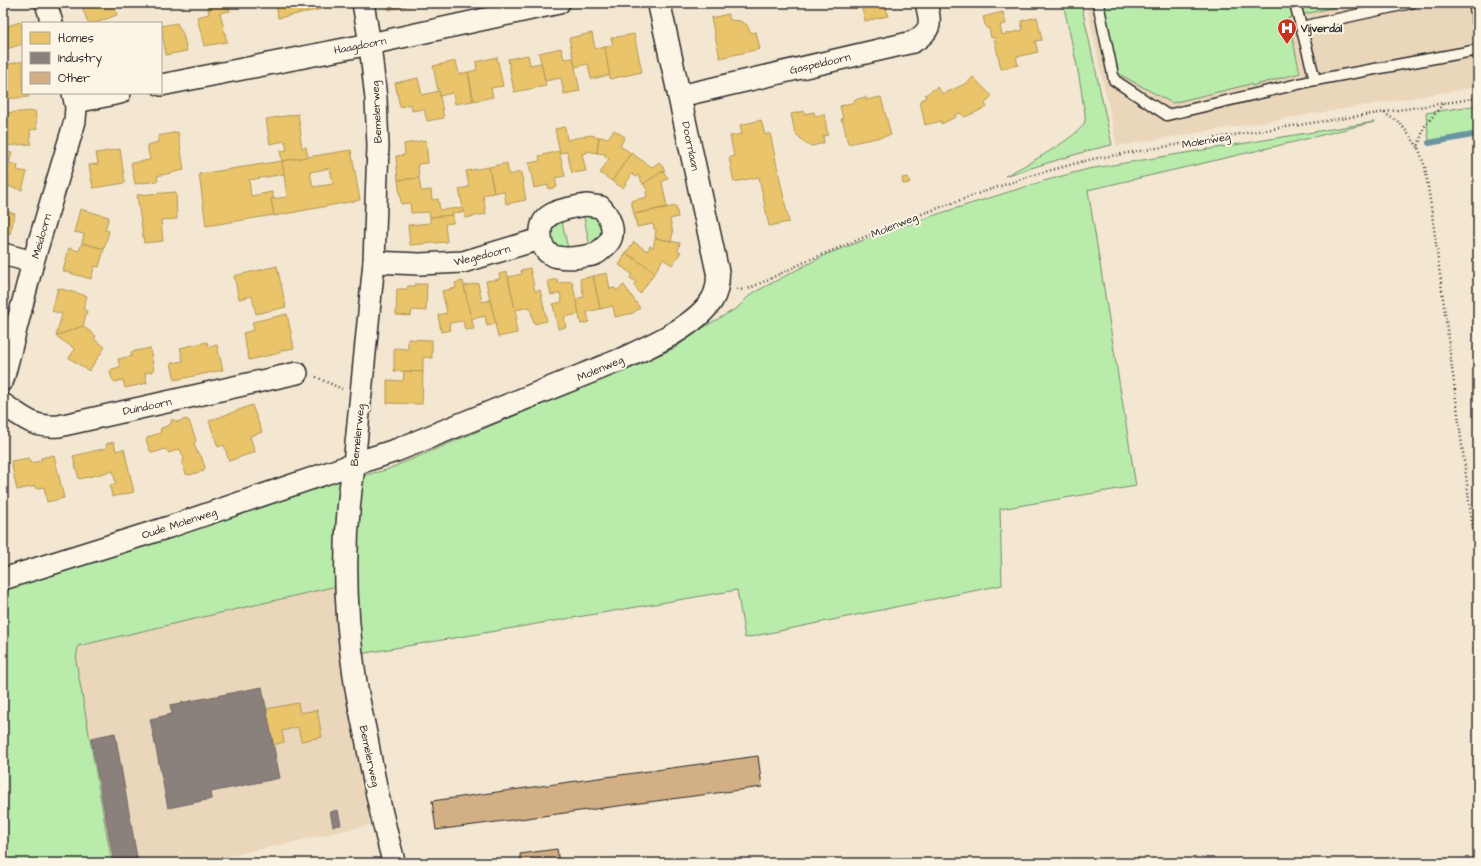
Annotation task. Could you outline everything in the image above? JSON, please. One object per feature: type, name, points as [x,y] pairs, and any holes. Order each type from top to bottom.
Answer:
[{"type":"street","points":[[46,3],[52,22]]},
{"type":"street","name":"Bemelerweg","points":[[363,3],[370,44],[378,121],[374,262],[354,464],[349,495],[346,564],[349,637],[355,679],[372,769],[394,863]]},
{"type":"street","name":"Haagdoorn","points":[[162,85],[370,44],[559,3]]},
{"type":"street","name":"Doornlaan","points":[[660,3],[718,269],[717,289]]},
{"type":"street","name":"Gaspeldoorn","points":[[680,96],[913,42],[924,35],[930,22],[926,3]]},
{"type":"street","points":[[74,97],[108,94]]},
{"type":"street","name":"Meidoorn","points":[[3,380],[33,262],[75,121],[74,97]]},
{"type":"street","name":"Wegedoorn","points":[[374,262],[419,264],[464,262],[540,239]]},
{"type":"street","points":[[3,254],[33,262]]},
{"type":"street","name":"Molenweg","points":[[354,464],[397,450],[598,370],[637,352],[672,333],[699,315],[713,300],[717,289]]},
{"type":"street","name":"Duindoorn","points":[[3,404],[31,423],[41,426],[59,426],[297,373]]},
{"type":"street","name":"Oude Molenweg","points":[[3,579],[169,527],[354,464]]},
{"type":"lane","points":[[1098,3],[1114,80],[1167,115],[1314,80],[1478,50]]},
{"type":"lane","points":[[1301,27],[1411,3]]},
{"type":"lane","points":[[1474,3],[1478,24]]},
{"type":"lane","points":[[1296,7],[1314,80]]},
{"type":"path","name":"Molenweg","points":[[717,289],[728,291],[748,289],[809,260],[911,218],[1033,175],[1092,159],[1252,132],[1478,98]]},
{"type":"path","points":[[1418,147],[1424,127],[1443,104]]},
{"type":"path","points":[[1383,112],[1400,123],[1418,147],[1425,168],[1478,569]]},
{"type":"path","points":[[297,373],[302,376],[311,375],[346,390],[361,391]]},
{"type":"shaded area","name":"Vijverdal","points":[[1086,3],[1478,3],[1478,87],[1117,146]]},
{"type":"shaded area","points":[[338,586],[342,657],[370,825],[198,863],[112,863],[76,661],[78,646]]},
{"type":"green space","points":[[1063,3],[1081,3],[1112,145],[1090,150],[1005,176],[1062,143],[1073,135],[1085,121],[1085,112],[1079,78]]},
{"type":"green space","points":[[1100,3],[1237,3],[1238,6],[1254,3],[1353,3],[1288,18],[1300,73],[1252,86],[1251,84],[1172,103],[1119,74]]},
{"type":"green space","points":[[1478,105],[1478,133],[1429,142],[1426,113]]},
{"type":"green space","points":[[1374,122],[1088,190],[1136,486],[1000,509],[1002,585],[745,638],[737,590],[342,657],[337,586],[78,646],[76,661],[112,863],[3,863],[3,591],[328,479],[344,480],[386,470],[675,348],[694,333],[737,308],[751,294],[827,254],[941,213],[1088,169]]},
{"type":"green space","points":[[583,213],[588,213],[598,218],[604,233],[590,247]]},
{"type":"green space","points":[[561,218],[569,253],[553,248],[549,227]]},
{"type":"building: Homes","points":[[117,3],[113,4],[117,15],[98,22],[88,22],[81,4]]},
{"type":"building: Homes","points":[[207,3],[228,3],[230,11],[220,13],[227,42],[204,46],[197,17],[209,14]]},
{"type":"building: Homes","points":[[276,3],[321,3],[322,9],[278,18]]},
{"type":"building: Homes","points":[[387,3],[410,3],[410,5],[389,10]]},
{"type":"building: Homes","points":[[852,3],[885,3],[888,16],[865,21],[862,8],[860,8],[859,4],[853,5]]},
{"type":"building: Homes","points":[[1003,12],[1006,24],[1000,25],[1002,35],[1023,30],[1021,21],[1037,17],[1042,40],[1035,41],[1038,52],[1016,57],[1018,65],[1001,69],[994,37],[991,38],[989,28],[986,28],[983,17]]},
{"type":"building: Homes","points":[[728,14],[730,20],[740,21],[747,25],[751,33],[756,32],[760,49],[720,58],[711,18]]},
{"type":"building: Homes","points":[[3,22],[4,27],[20,22],[22,27],[22,44],[3,50]]},
{"type":"building: Homes","points":[[177,23],[183,34],[187,51],[166,55],[162,26]]},
{"type":"building: Homes","points":[[592,33],[595,49],[605,47],[610,75],[591,79],[588,64],[575,67],[569,38]]},
{"type":"building: Homes","points":[[634,34],[642,72],[610,79],[605,47],[613,45],[611,38]]},
{"type":"building: Homes","points":[[561,48],[564,59],[573,58],[580,91],[564,94],[561,78],[545,81],[539,53]]},
{"type":"building: Homes","points":[[528,55],[530,65],[541,63],[546,86],[514,92],[508,59]]},
{"type":"building: Homes","points":[[497,57],[503,86],[491,88],[493,97],[474,101],[468,72],[477,70],[476,62]]},
{"type":"building: Homes","points":[[22,61],[22,94],[28,94],[29,97],[3,99],[3,73],[7,72],[5,65]]},
{"type":"building: Homes","points":[[456,61],[459,74],[468,72],[473,101],[455,104],[453,93],[439,96],[433,66]]},
{"type":"building: Homes","points":[[973,77],[992,96],[985,103],[987,107],[965,117],[960,113],[955,115],[956,117],[941,124],[941,121],[925,125],[920,101],[927,97],[925,95],[937,87],[943,94],[967,83]]},
{"type":"building: Homes","points":[[418,78],[422,95],[439,91],[444,118],[427,121],[424,109],[412,111],[411,104],[400,107],[395,83]]},
{"type":"building: Homes","points":[[866,97],[866,100],[881,97],[891,135],[848,144],[843,121],[842,122],[841,119],[843,119],[840,106]]},
{"type":"building: Homes","points":[[35,111],[37,129],[30,130],[31,144],[5,146],[5,113]]},
{"type":"building: Homes","points":[[804,111],[804,114],[814,112],[815,116],[824,114],[828,135],[823,136],[824,143],[812,146],[806,144],[795,133],[791,114]]},
{"type":"building: Homes","points":[[298,114],[302,148],[306,147],[308,157],[282,161],[280,151],[287,150],[285,141],[270,144],[266,119]]},
{"type":"building: Homes","points":[[761,120],[765,135],[770,133],[789,222],[769,226],[759,177],[734,182],[729,158],[734,156],[730,136],[742,134],[740,125]]},
{"type":"building: Homes","points":[[565,127],[567,140],[590,135],[599,137],[597,153],[587,151],[587,153],[582,154],[586,171],[572,173],[567,152],[560,153],[555,129]]},
{"type":"building: Homes","points":[[614,130],[625,137],[620,146],[631,153],[612,181],[600,173],[609,159],[604,156],[606,154],[597,153],[599,137],[608,138]]},
{"type":"building: Homes","points":[[178,132],[184,170],[157,176],[158,181],[135,184],[131,163],[150,160],[147,145],[158,142],[158,136]]},
{"type":"building: Homes","points":[[426,140],[428,163],[418,164],[419,178],[398,180],[396,156],[405,155],[404,144]]},
{"type":"building: Homes","points":[[120,149],[125,183],[93,188],[89,165],[98,164],[96,153]]},
{"type":"building: Homes","points":[[351,150],[360,200],[274,216],[271,199],[287,197],[282,161]],"holes":[[[330,168],[333,184],[313,187],[310,172]]]},
{"type":"building: Homes","points":[[3,151],[12,153],[9,163],[18,165],[17,170],[27,172],[22,190],[3,185]]},
{"type":"building: Homes","points":[[559,151],[565,176],[555,178],[557,187],[549,189],[548,185],[534,188],[529,163],[540,161],[539,156]]},
{"type":"building: Homes","points":[[631,153],[652,167],[659,162],[665,170],[643,184],[638,175],[636,177],[632,174],[623,188],[612,181]]},
{"type":"building: Homes","points":[[282,161],[284,174],[249,180],[251,196],[272,192],[274,199],[271,199],[274,215],[206,226],[199,174]]},
{"type":"building: Homes","points":[[507,163],[509,175],[521,172],[526,200],[506,204],[504,191],[494,193],[489,167]]},
{"type":"building: Homes","points":[[489,167],[494,193],[483,195],[486,214],[465,218],[459,189],[469,187],[466,171]]},
{"type":"building: Homes","points":[[663,171],[668,178],[662,182],[667,207],[634,214],[631,201],[647,197],[646,192],[648,191],[643,184]]},
{"type":"building: Homes","points":[[908,177],[910,183],[903,184],[902,178]]},
{"type":"building: Homes","points":[[419,178],[421,191],[431,190],[432,200],[438,199],[440,210],[462,208],[464,212],[452,213],[453,215],[430,217],[429,212],[411,213],[410,203],[401,204],[398,180]]},
{"type":"building: Homes","points":[[176,192],[177,219],[161,220],[163,241],[144,243],[137,195]]},
{"type":"building: Homes","points":[[676,206],[678,217],[670,219],[673,233],[671,241],[655,238],[656,229],[654,229],[653,224],[637,227],[634,214]]},
{"type":"building: Homes","points":[[80,209],[109,217],[105,230],[109,231],[104,249],[82,243],[84,234],[74,232]]},
{"type":"building: Homes","points":[[3,210],[15,214],[10,234],[3,232]]},
{"type":"building: Homes","points":[[453,215],[453,223],[445,224],[447,242],[410,245],[408,225],[430,223],[430,217]]},
{"type":"building: Homes","points":[[655,238],[680,243],[678,251],[681,252],[672,265],[663,259],[655,272],[626,253],[634,242],[647,251],[650,246],[653,248]]},
{"type":"building: Homes","points":[[82,243],[104,249],[99,267],[95,266],[91,279],[63,271],[69,248],[79,251]]},
{"type":"building: Homes","points":[[626,253],[655,272],[640,294],[634,285],[636,282],[630,278],[632,274],[619,265]]},
{"type":"building: Homes","points":[[277,266],[286,307],[256,314],[252,296],[239,299],[234,276]]},
{"type":"building: Homes","points":[[530,268],[535,291],[540,290],[547,321],[534,324],[530,307],[515,310],[508,277],[522,274],[521,270]]},
{"type":"building: Homes","points":[[507,272],[517,319],[515,320],[517,333],[498,337],[486,281],[500,279],[499,274]]},
{"type":"building: Homes","points":[[607,273],[610,289],[615,288],[616,291],[624,285],[640,308],[633,313],[615,317],[613,306],[600,309],[593,276]]},
{"type":"building: Homes","points":[[593,276],[600,309],[587,312],[589,322],[581,324],[575,299],[584,297],[580,279]]},
{"type":"building: Homes","points":[[557,279],[558,283],[572,281],[579,314],[564,317],[566,327],[558,329],[553,304],[562,302],[560,293],[551,295],[548,281]]},
{"type":"building: Homes","points":[[463,281],[474,329],[465,330],[463,321],[449,323],[451,330],[441,332],[438,315],[447,313],[442,291],[456,288],[455,283]]},
{"type":"building: Homes","points":[[478,283],[482,302],[490,300],[496,324],[487,326],[485,316],[471,319],[464,286]]},
{"type":"building: Homes","points":[[415,284],[427,284],[426,311],[412,310],[411,316],[396,315],[397,289],[407,289],[408,286],[415,286]]},
{"type":"building: Homes","points":[[58,288],[87,296],[83,309],[87,311],[83,326],[56,336],[62,314],[52,311]]},
{"type":"building: Homes","points":[[287,314],[294,348],[280,351],[280,353],[249,360],[243,333],[254,330],[252,322]]},
{"type":"building: Homes","points":[[83,326],[96,336],[94,339],[105,347],[89,371],[69,358],[75,349],[56,336]]},
{"type":"building: Homes","points":[[408,339],[432,340],[432,358],[423,357],[423,372],[394,371],[394,348],[408,349]]},
{"type":"building: Homes","points":[[207,342],[209,347],[217,345],[223,370],[175,380],[171,363],[183,361],[180,348]]},
{"type":"building: Homes","points":[[150,348],[154,371],[145,373],[147,383],[125,388],[123,380],[115,382],[112,379],[110,372],[112,369],[120,367],[118,359],[132,356],[131,352]]},
{"type":"building: Homes","points":[[404,371],[423,372],[422,404],[387,403],[387,380],[403,381]]},
{"type":"building: Homes","points":[[252,405],[262,432],[250,436],[255,452],[229,461],[224,445],[218,447],[209,421]]},
{"type":"building: Homes","points":[[172,419],[177,422],[186,419],[189,421],[196,440],[194,444],[205,467],[204,471],[189,475],[186,474],[182,463],[184,459],[180,449],[169,453],[165,449],[153,453],[150,451],[146,440],[148,437],[160,433],[161,428],[170,425]]},
{"type":"building: Homes","points":[[114,442],[116,451],[124,449],[134,492],[112,497],[110,485],[116,484],[113,471],[79,479],[73,456],[107,448],[106,444]]},
{"type":"building: Homes","points":[[54,455],[64,498],[47,502],[44,487],[36,489],[35,486],[17,490],[11,461],[29,458],[30,463],[41,461],[41,458]]},
{"type":"building: Homes","points":[[298,703],[300,713],[317,710],[322,737],[301,741],[298,727],[282,731],[284,742],[273,745],[266,709]]},
{"type":"building: Industry","points":[[262,687],[280,778],[211,792],[212,799],[168,808],[150,719],[172,714],[170,705]]},
{"type":"building: Industry","points":[[115,733],[138,863],[114,863],[91,738]]},
{"type":"building: Industry","points":[[338,810],[341,825],[333,826],[330,812]]},
{"type":"building: Other","points":[[758,756],[762,787],[436,830],[432,801]]},
{"type":"building: Other","points":[[557,849],[559,863],[521,863],[520,854]]},
{"type":"waterway","points":[[1429,143],[1478,134]]},
{"type":"place","name":"Vijverdal","points":[[1287,45]]}]
